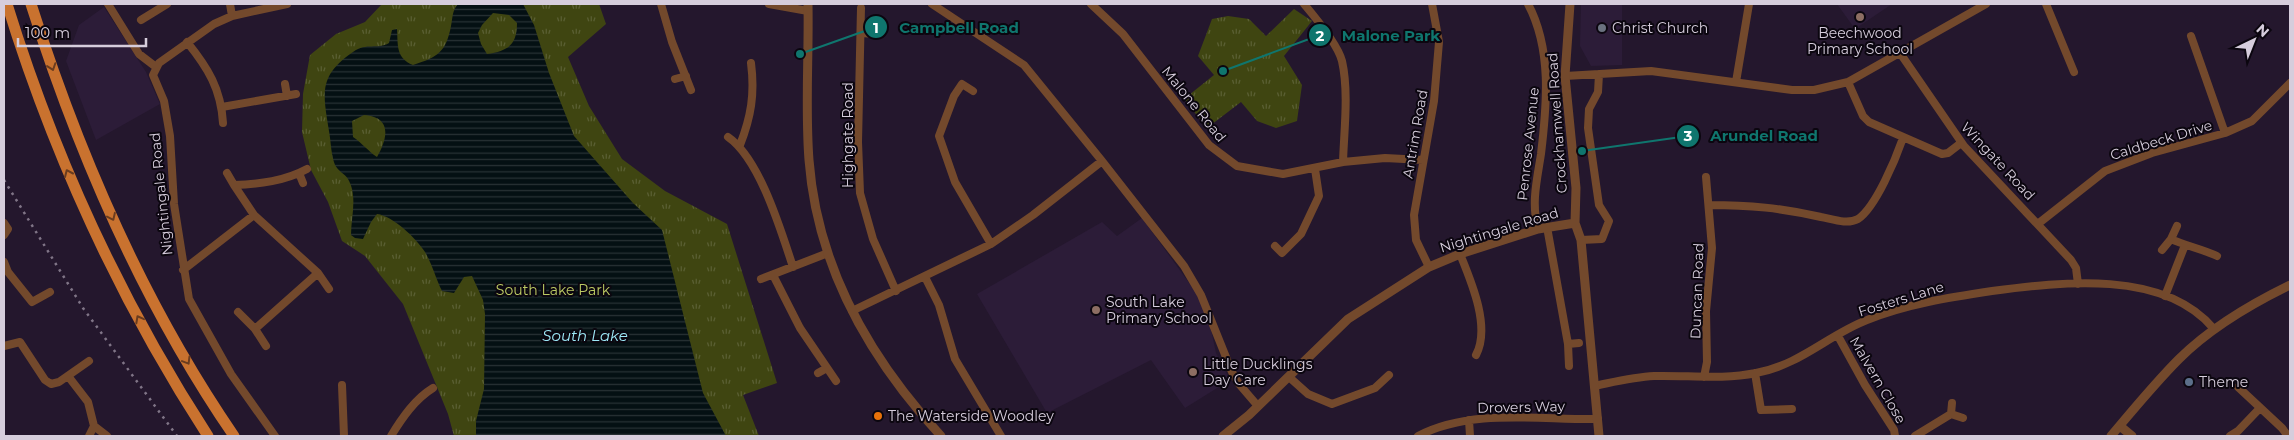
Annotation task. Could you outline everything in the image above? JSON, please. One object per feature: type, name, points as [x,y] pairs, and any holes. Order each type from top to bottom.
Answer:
[{"type":"main road","points":[[7,4],[41,106],[95,232],[144,330],[208,436]]},
{"type":"main road","points":[[31,4],[67,111],[112,218],[180,349],[234,436]]},
{"type":"street","points":[[108,4],[140,54],[156,68],[187,42],[214,24],[232,16],[287,4]]},
{"type":"street","points":[[141,20],[156,7],[167,4]]},
{"type":"street","points":[[230,4],[232,16]]},
{"type":"street","points":[[661,4],[672,42],[690,90]]},
{"type":"street","points":[[769,4],[808,8],[807,124],[809,162],[819,221],[828,254],[852,312],[888,373],[941,436]]},
{"type":"street","points":[[932,4],[1024,65],[1102,161],[1184,266],[1201,295],[1232,372],[1239,384],[1257,405]]},
{"type":"street","name":"Malone Road","points":[[1091,4],[1123,34],[1215,151],[1237,166],[1283,174],[1343,162],[1385,158],[1422,160]]},
{"type":"street","points":[[1304,4],[1326,32],[1342,60],[1345,104],[1343,162]]},
{"type":"street","name":"Antrim Road","points":[[1428,267],[1416,240],[1414,215],[1422,160],[1434,101],[1439,42],[1432,4]]},
{"type":"street","name":"Penrose Avenue","points":[[1528,4],[1537,22],[1547,76],[1541,152],[1534,198],[1534,213],[1538,230]]},
{"type":"street","name":"Crockhamwell Road","points":[[1570,4],[1566,76],[1576,188],[1575,223],[1581,240],[1599,436]]},
{"type":"street","points":[[1736,82],[1749,4]]},
{"type":"street","points":[[1566,76],[1651,71],[1792,90],[1814,90],[1848,82],[1986,4]]},
{"type":"street","points":[[2046,4],[2074,72]]},
{"type":"street","name":"Highgate Road","points":[[861,8],[862,33],[858,142],[860,193],[873,239],[896,291]]},
{"type":"street","points":[[862,33],[874,34]]},
{"type":"street","points":[[2191,36],[2225,133]]},
{"type":"street","points":[[187,42],[207,67],[222,107],[223,123]]},
{"type":"street","name":"Wingate Road","points":[[1900,53],[1961,143],[2039,223],[2071,260],[2076,268],[2078,284]]},
{"type":"street","points":[[740,145],[750,120],[754,81],[751,63]]},
{"type":"street","name":"Nightingale Road","points":[[156,68],[153,75],[164,101],[170,136],[174,204],[183,270],[189,298],[231,374],[274,436]]},
{"type":"street","points":[[1581,240],[1602,239],[1609,222],[1599,204],[1588,128],[1589,109],[1598,92],[1599,74]]},
{"type":"street","points":[[675,79],[686,76]]},
{"type":"street","points":[[955,79],[973,91]]},
{"type":"street","points":[[1848,82],[1863,116],[1869,122],[1942,154],[1948,153],[1961,143]]},
{"type":"street","name":"Caldbeck Drive","points":[[2039,223],[2105,171],[2152,153],[2225,133],[2252,121],[2290,83]]},
{"type":"street","points":[[285,84],[287,96]]},
{"type":"street","points":[[962,84],[954,96],[939,136],[955,182],[991,244]]},
{"type":"street","points":[[222,107],[296,94]]},
{"type":"street","points":[[728,137],[740,145],[766,195],[792,267]]},
{"type":"street","points":[[1710,206],[1771,206],[1842,222],[1858,219],[1884,183],[1903,138]]},
{"type":"street","points":[[852,312],[991,244],[1033,215],[1102,161]]},
{"type":"street","points":[[1282,253],[1301,234],[1319,196],[1316,168]]},
{"type":"street","points":[[234,185],[261,184],[307,169]]},
{"type":"street","points":[[228,173],[254,215],[318,273],[329,289]]},
{"type":"street","points":[[299,173],[303,183]]},
{"type":"street","name":"Duncan Road","points":[[1704,377],[1707,362],[1706,310],[1712,248],[1710,206],[1706,177]]},
{"type":"street","points":[[183,270],[254,215]]},
{"type":"street","points":[[4,223],[8,229],[4,235]]},
{"type":"street","name":"Nightingale Road","points":[[1223,436],[1249,415],[1257,405],[1289,377],[1348,319],[1428,267],[1460,254],[1547,227],[1575,223]]},
{"type":"street","points":[[2162,250],[2171,239],[2177,226]]},
{"type":"street","points":[[1547,227],[1568,344],[1569,366]]},
{"type":"street","points":[[2171,239],[2185,246],[2200,248],[2217,256]]},
{"type":"street","points":[[1275,246],[1288,260]]},
{"type":"street","points":[[2165,296],[2185,246]]},
{"type":"street","points":[[761,279],[828,254]]},
{"type":"street","points":[[1460,254],[1478,299],[1481,346],[1476,355]]},
{"type":"street","points":[[4,262],[8,272],[32,302],[50,292]]},
{"type":"street","points":[[254,329],[318,273]]},
{"type":"street","points":[[773,275],[800,328],[836,381]]},
{"type":"street","points":[[925,277],[939,306],[954,359],[1001,436]]},
{"type":"street","name":"Fosters Lane","points":[[1594,386],[1654,376],[1704,377],[1755,373],[1788,364],[1867,320],[1947,298],[2041,285],[2125,286],[2165,296],[2198,314],[2214,329]]},
{"type":"street","points":[[2111,436],[2180,358],[2214,329],[2263,298],[2290,285]]},
{"type":"street","points":[[238,312],[254,329],[266,346]]},
{"type":"street","name":"Malvern Close","points":[[1838,336],[1894,430],[1895,436]]},
{"type":"street","points":[[4,346],[20,342],[45,380],[50,384],[59,382],[89,360]]},
{"type":"street","points":[[1568,344],[1580,343]]},
{"type":"street","points":[[1481,346],[1489,352]]},
{"type":"street","points":[[818,373],[827,368]]},
{"type":"street","points":[[1289,377],[1308,394],[1332,404],[1375,388],[1386,377],[1378,373]]},
{"type":"street","points":[[1755,373],[1760,393],[1761,410]]},
{"type":"street","points":[[68,376],[88,402],[94,426],[107,436]]},
{"type":"street","points":[[342,385],[344,436]]},
{"type":"street","points":[[420,386],[426,393]]},
{"type":"street","points":[[2238,387],[2288,436]]},
{"type":"street","points":[[391,436],[402,418],[433,388]]},
{"type":"street","points":[[1914,436],[1950,414],[1952,403]]},
{"type":"street","points":[[2230,436],[2241,434],[2260,408]]},
{"type":"street","points":[[1752,415],[1761,410],[1792,409]]},
{"type":"street","points":[[1950,414],[1963,418]]},
{"type":"street","name":"Drovers Way","points":[[1418,436],[1434,428],[1469,420],[1515,417],[1598,419]]},
{"type":"street","points":[[1469,420],[1470,436]]},
{"type":"street","points":[[89,436],[94,426]]},
{"type":"street","points":[[2120,426],[2132,436]]},
{"type":"shaded area","points":[[1581,4],[1622,4],[1622,65],[1591,66],[1580,46]]},
{"type":"shaded area","name":"Beechwood Primary School","points":[[1837,4],[1892,4],[1855,29]]},
{"type":"shaded area","points":[[104,7],[146,72],[160,104],[96,140],[66,61],[79,25]]},
{"type":"shaded area","name":"South Lake Primary School","points":[[1142,218],[1200,298],[1209,320],[1216,353],[1230,380],[1185,408],[1151,360],[1047,413],[977,294],[1102,222],[1117,236]]},
{"type":"green space","name":"South Lake","points":[[382,4],[599,4],[606,24],[568,57],[589,106],[622,159],[665,191],[727,224],[777,383],[743,395],[759,436],[454,436],[448,414],[403,304],[365,256],[342,241],[328,202],[311,170],[302,132],[303,94],[310,55],[336,34],[365,22]]},
{"type":"green space","points":[[1294,9],[1312,21],[1284,56],[1302,85],[1297,121],[1276,128],[1257,121],[1241,102],[1207,128],[1184,99],[1214,75],[1198,56],[1212,19],[1228,16],[1249,19],[1266,36]]},
{"type":"water","name":"South Lake","points":[[458,4],[523,4],[534,25],[549,73],[574,136],[633,203],[662,230],[703,393],[726,436],[476,436],[476,421],[484,389],[485,314],[483,300],[472,276],[464,277],[454,293],[442,291],[421,246],[410,234],[390,219],[377,214],[363,239],[355,238],[351,235],[353,192],[348,179],[336,167],[334,161],[325,106],[326,86],[328,78],[334,69],[358,49],[389,43],[392,30],[397,29],[399,51],[407,62],[413,65],[435,56],[443,48],[449,35]],"holes":[[[493,13],[509,15],[517,23],[517,31],[510,46],[501,51],[487,54],[481,44],[478,33],[482,25]],[[364,115],[379,120],[385,130],[384,143],[377,157],[353,137],[352,121]]]},
{"type":"railway","points":[[4,180],[83,308],[177,436]]},
{"type":"place","name":"Beechwood Primary School","points":[[1860,17]]},
{"type":"place","name":"Christ Church","points":[[1602,28]]},
{"type":"place","name":"Campbell Road","points":[[800,54]]},
{"type":"place","name":"Malone Park","points":[[1223,71]]},
{"type":"place","name":"Arundel Road","points":[[1582,151]]},
{"type":"place","name":"South Lake Primary School","points":[[1096,310]]},
{"type":"place","name":"Little Ducklings Day Care","points":[[1193,372]]},
{"type":"place","name":"Theme","points":[[2189,382]]},
{"type":"place","name":"The Waterside Woodley","points":[[878,416]]},
{"type":"park label","name":"South Lake Park","points":[[553,290]]}]
